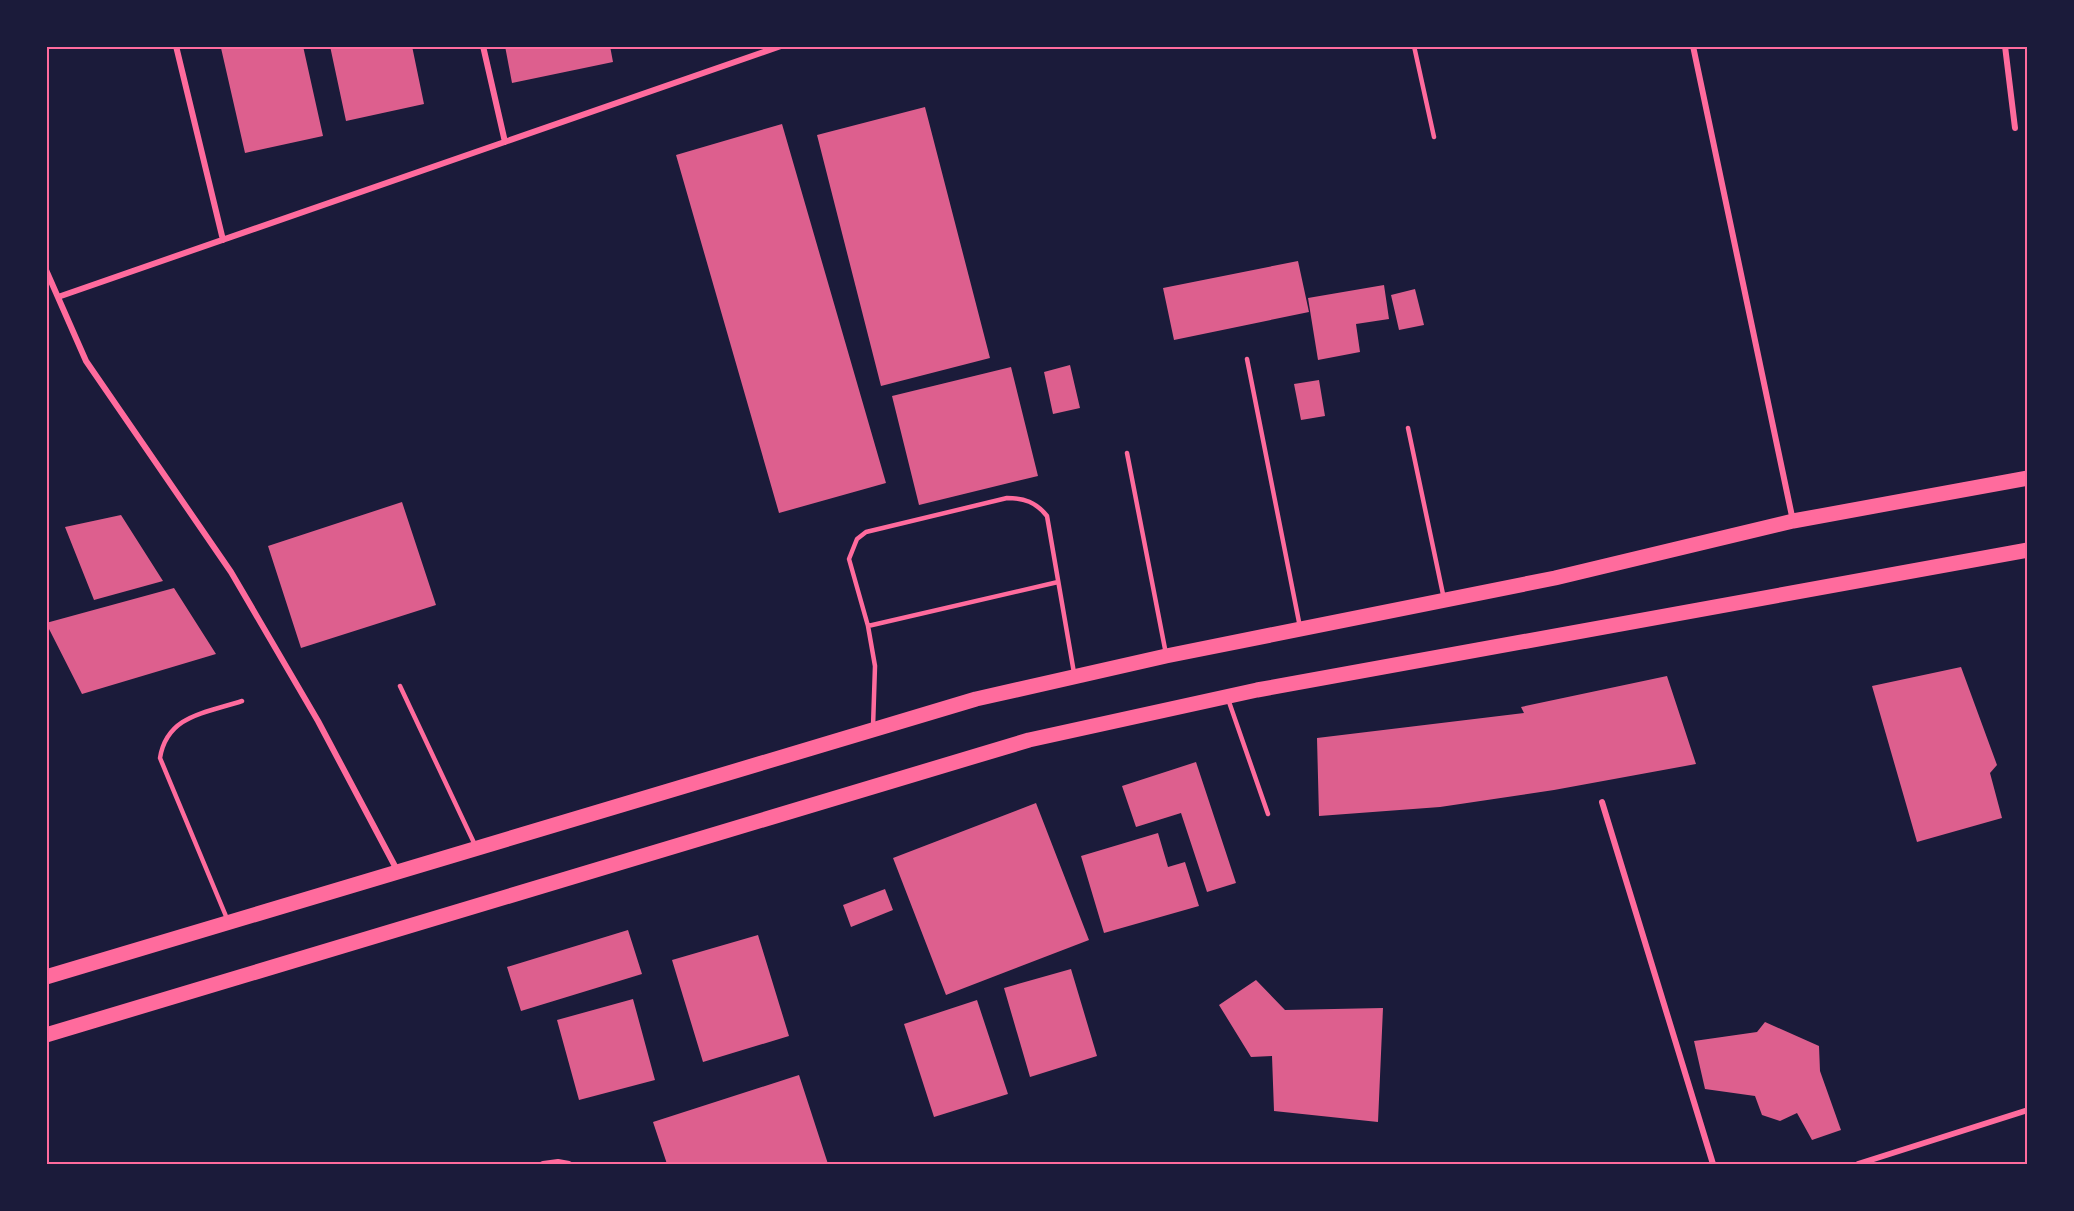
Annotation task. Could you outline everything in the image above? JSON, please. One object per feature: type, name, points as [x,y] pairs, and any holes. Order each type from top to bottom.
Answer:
[{"type":"main road","points":[[46,977],[399,874],[976,699],[1166,656],[1445,601],[1687,548],[1793,521],[2028,478]]},
{"type":"main road","points":[[46,1035],[942,764],[1094,724],[1227,696],[2028,550]]},
{"type":"street","points":[[176,46],[223,240]]},
{"type":"street","points":[[483,46],[505,142]]},
{"type":"street","points":[[58,297],[781,46]]},
{"type":"street","points":[[1693,46],[1793,521]]},
{"type":"street","points":[[2005,46],[2015,128]]},
{"type":"street","points":[[46,270],[86,361],[168,477],[236,582],[318,721],[399,874]]},
{"type":"street","points":[[1602,802],[1713,1164]]},
{"type":"street","points":[[1858,1164],[2028,1110]]},
{"type":"street","points":[[543,1164],[558,1162],[569,1164]]},
{"type":"lane","points":[[1414,46],[1434,137]]},
{"type":"lane","points":[[1247,359],[1300,630]]},
{"type":"lane","points":[[1408,428],[1445,601]]},
{"type":"lane","points":[[1127,453],[1166,656]]},
{"type":"lane","points":[[873,729],[875,666],[868,626],[849,559],[857,539],[866,532],[1007,498],[1027,500],[1047,516],[1074,676]]},
{"type":"lane","points":[[868,626],[1058,582]]},
{"type":"lane","points":[[400,686],[477,850]]},
{"type":"lane","points":[[1227,696],[1268,814]]},
{"type":"lane","points":[[229,923],[160,758],[169,732],[187,719],[242,701]]},
{"type":"building","points":[[229,46],[303,46],[323,136],[245,153],[221,48]]},
{"type":"building","points":[[330,46],[412,46],[424,104],[346,121]]},
{"type":"building","points":[[505,46],[610,46],[613,62],[512,83]]},
{"type":"building","points":[[925,107],[990,358],[881,386],[817,135]]},
{"type":"building","points":[[782,124],[886,483],[779,513],[676,155]]},
{"type":"building","points":[[1298,261],[1309,312],[1174,340],[1163,288]]},
{"type":"building","points":[[1384,285],[1389,319],[1356,324],[1360,352],[1318,360],[1308,298]]},
{"type":"building","points":[[1415,289],[1424,325],[1399,330],[1391,295]]},
{"type":"building","points":[[1070,365],[1080,408],[1053,414],[1044,372]]},
{"type":"building","points":[[1011,367],[1038,476],[919,505],[892,396]]},
{"type":"building","points":[[1319,380],[1325,416],[1301,420],[1294,384]]},
{"type":"building","points":[[402,502],[436,605],[301,648],[268,546]]},
{"type":"building","points":[[121,515],[163,581],[94,600],[65,527]]},
{"type":"building","points":[[174,588],[216,654],[82,694],[46,623]]},
{"type":"building","points":[[1961,667],[1997,765],[1990,773],[2002,818],[1917,842],[1872,686]]},
{"type":"building","points":[[1667,676],[1696,764],[1554,790],[1440,807],[1319,816],[1317,738],[1524,713],[1521,707]]},
{"type":"building","points":[[1196,762],[1236,883],[1207,892],[1181,813],[1136,827],[1122,786]]},
{"type":"building","points":[[1036,803],[1089,940],[946,995],[893,858]]},
{"type":"building","points":[[1158,833],[1168,867],[1185,862],[1199,906],[1104,933],[1081,856]]},
{"type":"building","points":[[885,889],[893,910],[851,927],[843,905]]},
{"type":"building","points":[[628,930],[642,974],[521,1011],[507,967]]},
{"type":"building","points":[[758,935],[789,1036],[703,1062],[672,960]]},
{"type":"building","points":[[1071,969],[1097,1056],[1030,1077],[1004,988]]},
{"type":"building","points":[[1256,980],[1285,1010],[1383,1008],[1378,1122],[1274,1111],[1272,1056],[1251,1057],[1219,1005]]},
{"type":"building","points":[[633,999],[655,1080],[579,1100],[557,1020]]},
{"type":"building","points":[[977,1000],[1008,1094],[934,1117],[904,1024]]},
{"type":"building","points":[[1765,1022],[1819,1046],[1820,1071],[1841,1130],[1812,1140],[1797,1113],[1780,1121],[1762,1115],[1755,1096],[1705,1089],[1694,1041],[1757,1032]]},
{"type":"building","points":[[799,1075],[828,1164],[667,1164],[653,1122]]}]
